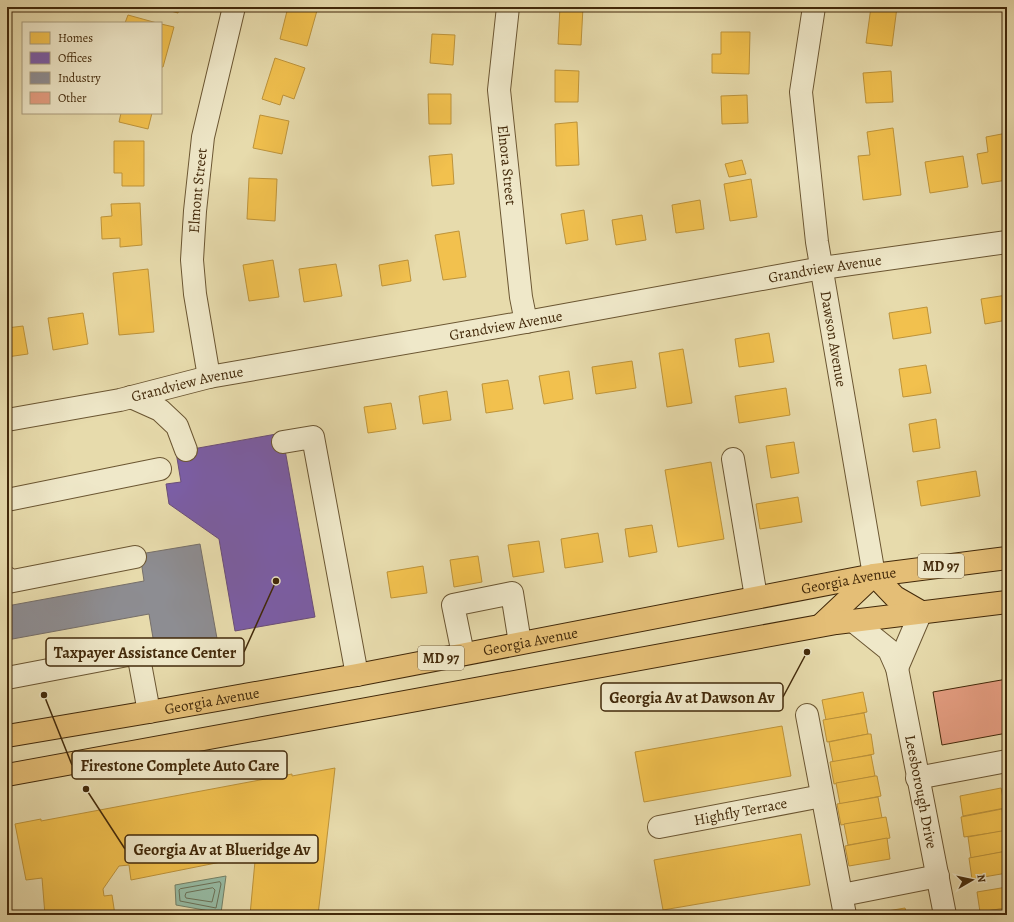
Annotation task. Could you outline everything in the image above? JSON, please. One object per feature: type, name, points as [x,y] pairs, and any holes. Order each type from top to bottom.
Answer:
[{"type":"main road","name":"Georgia Avenue","points":[[7,736],[357,675],[874,575],[1007,558]]},
{"type":"main road","points":[[822,625],[874,575],[895,597],[921,612]]},
{"type":"main road","name":"MD 97","points":[[7,775],[822,625],[1007,602]]},
{"type":"street","name":"Elmont Street","points":[[209,377],[195,294],[192,260],[195,211],[203,137],[234,7]]},
{"type":"street","name":"Elnora Street","points":[[508,7],[499,90],[521,297],[526,322]]},
{"type":"street","name":"Dawson Avenue","points":[[814,7],[801,92],[817,242],[874,575]]},
{"type":"street","name":"Grandview Avenue","points":[[7,420],[131,397],[209,377],[526,322],[822,268],[1007,242]]},
{"type":"street","points":[[131,397],[160,410],[176,426],[186,450]]},
{"type":"street","points":[[283,442],[314,437],[357,675]]},
{"type":"street","points":[[733,459],[756,597]]},
{"type":"street","points":[[7,500],[160,469]]},
{"type":"street","points":[[7,581],[135,557]]},
{"type":"street","points":[[462,654],[453,605],[512,593],[520,643]]},
{"type":"street","points":[[897,668],[921,612]]},
{"type":"street","name":"Leesborough Drive","points":[[853,621],[889,650],[897,668],[945,915]]},
{"type":"street","points":[[7,678],[138,653],[149,712]]},
{"type":"street","points":[[807,715],[844,905],[938,876]]},
{"type":"street","points":[[918,778],[1007,761]]},
{"type":"street","name":"Highfly Terrace","points":[[659,827],[822,796]]},
{"type":"water","points":[[226,876],[221,913],[176,905],[175,885]]},
{"type":"building: Homes","points":[[160,7],[179,7],[178,13]]},
{"type":"building: Homes","points":[[288,7],[318,7],[307,46],[280,39]]},
{"type":"building: Homes","points":[[560,7],[583,7],[581,45],[558,44]]},
{"type":"building: Homes","points":[[871,7],[897,7],[892,46],[866,43]]},
{"type":"building: Homes","points":[[128,15],[153,22],[125,22]]},
{"type":"building: Homes","points":[[162,24],[174,27],[162,67]]},
{"type":"building: Homes","points":[[721,32],[750,32],[749,74],[712,73],[712,54],[721,54]]},
{"type":"building: Homes","points":[[432,34],[455,35],[453,65],[430,63]]},
{"type":"building: Homes","points":[[275,58],[305,68],[294,99],[283,95],[280,105],[262,99]]},
{"type":"building: Homes","points":[[555,70],[579,71],[578,102],[555,102]]},
{"type":"building: Homes","points":[[891,71],[893,102],[866,103],[863,73]]},
{"type":"building: Homes","points":[[428,94],[451,94],[451,124],[429,124]]},
{"type":"building: Homes","points":[[747,95],[748,123],[722,124],[721,96]]},
{"type":"building: Homes","points":[[121,114],[152,114],[148,129],[119,122]]},
{"type":"building: Homes","points":[[260,115],[289,121],[282,154],[253,148]]},
{"type":"building: Homes","points":[[577,122],[579,165],[556,166],[555,124]]},
{"type":"building: Homes","points":[[893,128],[901,195],[863,200],[858,156],[870,155],[867,132]]},
{"type":"building: Homes","points":[[1007,133],[1007,180],[982,184],[977,154],[988,152],[986,137]]},
{"type":"building: Homes","points":[[114,141],[144,141],[144,186],[122,186],[122,173],[114,173]]},
{"type":"building: Homes","points":[[452,154],[454,184],[432,186],[429,156]]},
{"type":"building: Homes","points":[[963,156],[968,187],[930,193],[925,162]]},
{"type":"building: Homes","points":[[742,160],[746,174],[729,177],[725,164]]},
{"type":"building: Homes","points":[[249,178],[277,179],[275,221],[247,219]]},
{"type":"building: Homes","points":[[751,179],[757,217],[730,221],[724,184]]},
{"type":"building: Homes","points":[[700,200],[704,229],[676,233],[672,205]]},
{"type":"building: Homes","points":[[140,203],[142,245],[120,247],[120,238],[102,239],[101,217],[112,216],[111,204]]},
{"type":"building: Homes","points":[[584,210],[588,240],[566,244],[561,214]]},
{"type":"building: Homes","points":[[642,215],[646,240],[616,245],[612,220]]},
{"type":"building: Homes","points":[[459,231],[466,277],[443,280],[435,235]]},
{"type":"building: Homes","points":[[273,260],[279,297],[249,301],[243,265]]},
{"type":"building: Homes","points":[[408,260],[411,281],[382,286],[379,265]]},
{"type":"building: Homes","points":[[336,264],[342,296],[304,302],[299,269]]},
{"type":"building: Homes","points":[[148,269],[154,332],[119,335],[113,273]]},
{"type":"building: Homes","points":[[1007,295],[1007,320],[985,324],[981,299]]},
{"type":"building: Homes","points":[[927,307],[931,333],[893,339],[889,313]]},
{"type":"building: Homes","points":[[83,313],[88,344],[53,350],[48,318]]},
{"type":"building: Homes","points":[[23,326],[28,354],[7,357],[7,328]]},
{"type":"building: Homes","points":[[769,333],[774,362],[739,367],[735,339]]},
{"type":"building: Homes","points":[[683,349],[692,403],[667,407],[659,353]]},
{"type":"building: Homes","points":[[632,361],[636,388],[596,394],[592,367]]},
{"type":"building: Homes","points":[[926,365],[931,393],[903,397],[899,369]]},
{"type":"building: Homes","points":[[569,371],[573,399],[544,404],[539,376]]},
{"type":"building: Homes","points":[[508,380],[513,409],[486,413],[482,384]]},
{"type":"building: Homes","points":[[786,388],[790,415],[739,423],[735,396]]},
{"type":"building: Homes","points":[[447,391],[451,420],[423,424],[419,396]]},
{"type":"building: Homes","points":[[391,403],[396,429],[368,433],[364,407]]},
{"type":"building: Homes","points":[[936,419],[940,448],[913,452],[909,424]]},
{"type":"building: Homes","points":[[794,442],[799,473],[771,478],[766,446]]},
{"type":"building: Homes","points":[[711,462],[724,539],[678,547],[665,470]]},
{"type":"building: Homes","points":[[976,471],[980,496],[921,506],[917,481]]},
{"type":"building: Homes","points":[[798,497],[802,522],[760,529],[756,504]]},
{"type":"building: Homes","points":[[652,525],[657,552],[629,557],[625,529]]},
{"type":"building: Homes","points":[[598,533],[603,562],[565,568],[561,539]]},
{"type":"building: Homes","points":[[539,541],[544,572],[513,577],[508,545]]},
{"type":"building: Homes","points":[[478,556],[482,582],[454,587],[450,560]]},
{"type":"building: Homes","points":[[423,566],[427,593],[391,598],[387,572]]},
{"type":"building: Homes","points":[[863,692],[867,712],[826,720],[822,700]]},
{"type":"building: Homes","points":[[864,713],[868,734],[827,742],[823,720]]},
{"type":"building: Homes","points":[[782,726],[791,776],[644,802],[635,752]]},
{"type":"building: Homes","points":[[871,734],[874,754],[833,762],[829,742]]},
{"type":"building: Homes","points":[[871,755],[875,776],[834,784],[830,762]]},
{"type":"building: Homes","points":[[335,768],[318,915],[250,915],[255,861],[263,862],[264,855],[255,844],[234,848],[236,859],[131,880],[129,865],[119,866],[103,889],[104,896],[112,895],[115,915],[45,915],[42,878],[26,880],[15,824],[41,819],[41,821],[292,774],[292,776]]},
{"type":"building: Homes","points":[[877,776],[881,796],[840,804],[836,783]]},
{"type":"building: Homes","points":[[1001,788],[1005,808],[963,816],[960,796]]},
{"type":"building: Homes","points":[[878,797],[882,818],[841,825],[837,804]]},
{"type":"building: Homes","points":[[1002,809],[1005,831],[964,837],[961,817]]},
{"type":"building: Homes","points":[[886,817],[890,838],[848,845],[844,824]]},
{"type":"building: Homes","points":[[1007,830],[1007,851],[971,858],[968,837]]},
{"type":"building: Homes","points":[[801,834],[810,885],[663,910],[654,860]]},
{"type":"building: Homes","points":[[887,838],[890,859],[849,866],[845,846]]},
{"type":"building: Homes","points":[[1007,851],[1007,873],[972,879],[969,858]]},
{"type":"building: Homes","points":[[1007,887],[1007,908],[980,912],[977,892]]},
{"type":"building: Homes","points":[[905,908],[907,915],[864,915]]},
{"type":"building: Homes","points":[[1007,908],[1007,915],[978,915],[978,912]]},
{"type":"building: Offices","points":[[282,433],[315,617],[235,631],[219,539],[169,504],[166,484],[181,482],[176,452]]},
{"type":"building: Industry","points":[[200,544],[218,644],[156,656],[149,614],[7,640],[7,606],[144,581],[140,554]]},
{"type":"building: Other","points":[[1007,679],[1007,733],[942,745],[933,692]]},
{"type":"place","name":"Taxpayer Assistance Center","points":[[276,581]]},
{"type":"place","name":"Georgia Av at Dawson Av","points":[[807,652]]},
{"type":"place","name":"Firestone Complete Auto Care","points":[[44,695]]},
{"type":"place","name":"Georgia Av at Blueridge Av","points":[[86,789]]}]
